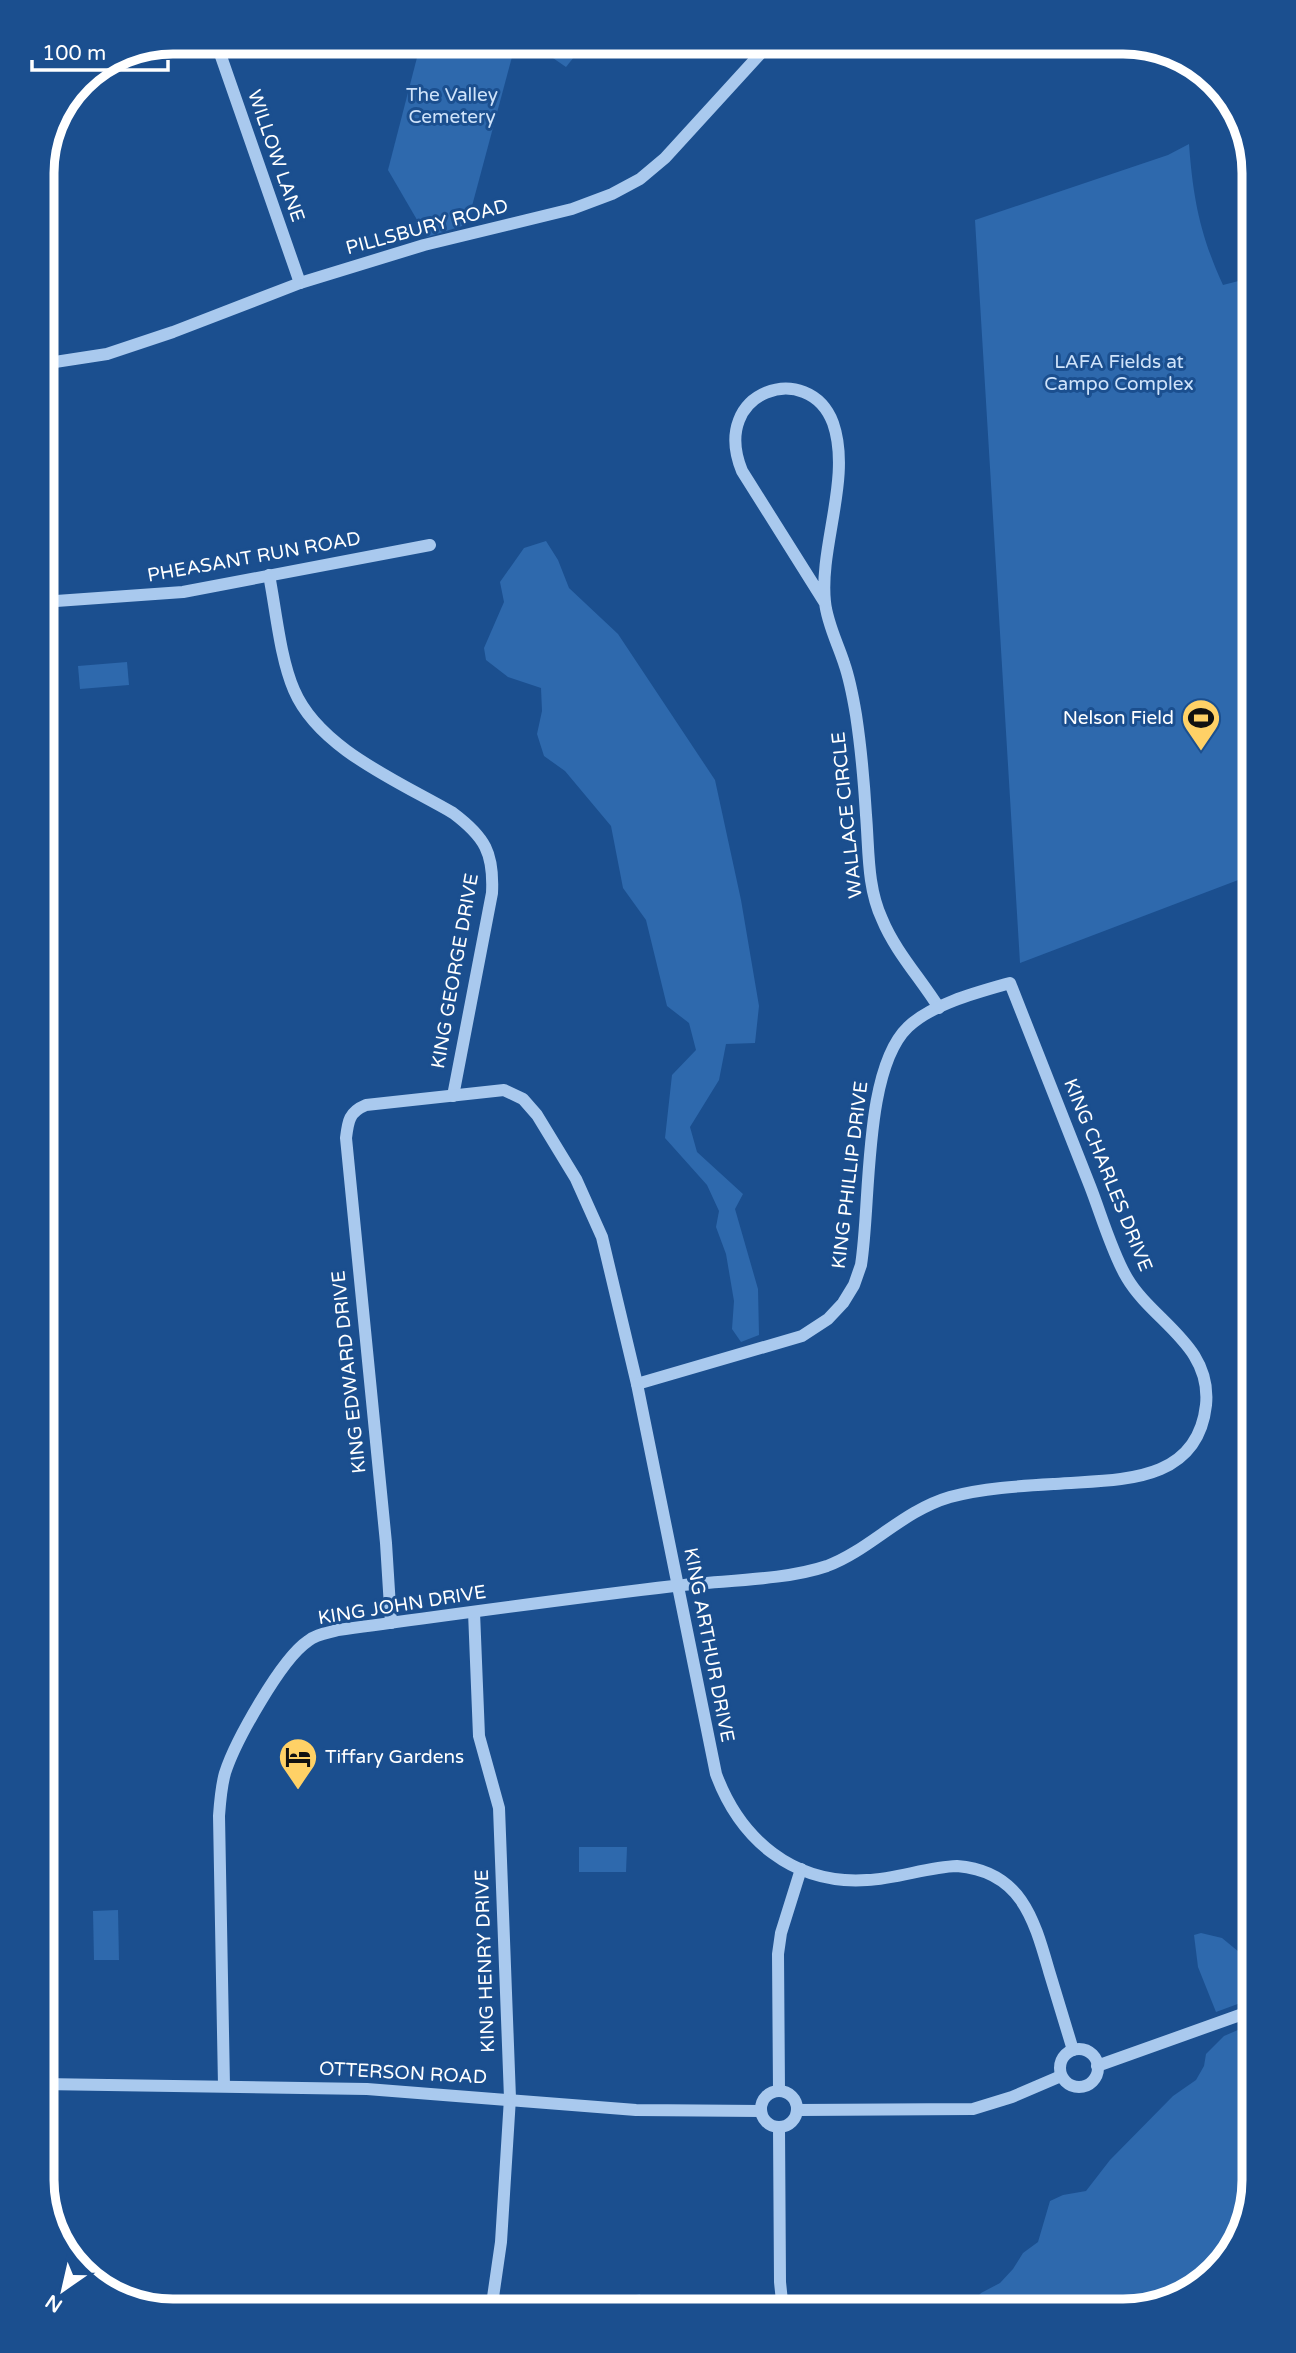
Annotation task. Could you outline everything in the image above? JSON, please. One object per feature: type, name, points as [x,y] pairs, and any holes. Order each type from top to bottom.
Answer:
[{"type":"street","name":"WILLOW LANE","points":[[220,54],[300,283]]},
{"type":"street","name":"PILLSBURY ROAD","points":[[55,362],[118,351],[300,283],[424,245],[572,209],[612,194],[665,159],[760,55]]},
{"type":"street","name":"WALLACE CIRCLE","points":[[825,603],[826,569],[836,484],[835,431],[827,411],[812,396],[792,389],[770,391],[760,395],[744,410],[735,429],[735,450],[742,471],[825,603],[850,684],[856,716],[873,897],[890,937],[939,1008]]},
{"type":"street","name":"PHEASANT RUN ROAD","points":[[55,601],[183,592],[430,545]]},
{"type":"street","name":"KING GEORGE DRIVE","points":[[269,575],[294,691],[317,726],[342,748],[453,813],[470,826],[489,851],[493,872],[492,893],[453,1096]]},
{"type":"street","name":"KING PHILLIP DRIVE","points":[[637,1384],[802,1336],[828,1318],[843,1303],[854,1285],[861,1265],[878,1094],[885,1063],[894,1044],[908,1027],[925,1015],[975,993],[1010,983]]},
{"type":"street","name":"KING CHARLES DRIVE","points":[[678,1586],[797,1573],[828,1565],[847,1556],[919,1509],[949,1497],[1002,1489],[1108,1481],[1150,1474],[1178,1458],[1194,1439],[1202,1424],[1206,1399],[1201,1366],[1188,1344],[1125,1275],[1010,983]]},
{"type":"street","name":"KING ARTHUR DRIVE","points":[[453,1096],[504,1090],[523,1099],[544,1126],[576,1179],[602,1237],[637,1384],[711,1753],[723,1794],[739,1822],[761,1846],[801,1869],[837,1879],[859,1881],[957,1866],[969,1867],[997,1877],[1017,1893],[1033,1920],[1073,2050]]},
{"type":"street","name":"KING EDWARD DRIVE","points":[[391,1623],[386,1543],[347,1151],[348,1118],[356,1109],[366,1105],[453,1096]]},
{"type":"street","name":"KING JOHN DRIVE","points":[[224,2086],[219,1816],[222,1784],[228,1764],[280,1671],[300,1647],[308,1640],[328,1633],[678,1586]]},
{"type":"street","name":"KING HENRY DRIVE","points":[[474,1612],[479,1736],[499,1808],[510,2098],[501,2242],[493,2298]]},
{"type":"street","points":[[779,2090],[778,1954],[781,1933],[801,1869]]},
{"type":"street","points":[[1097,2066],[1242,2014]]},
{"type":"street","points":[[1073,2050],[1088,2052],[1097,2066],[1095,2077],[1087,2085],[1069,2085],[1061,2076],[1061,2061],[1073,2050]]},
{"type":"street","points":[[798,2110],[973,2109],[1012,2097],[1061,2076]]},
{"type":"street","name":"OTTERSON ROAD","points":[[54,2084],[367,2089],[661,2111],[761,2111]]},
{"type":"street","points":[[779,2090],[793,2096],[798,2110],[792,2123],[779,2127],[767,2123],[761,2111],[762,2102],[767,2095],[779,2090]]},
{"type":"street","points":[[779,2127],[782,2299]]},
{"type":"green space","name":"The Valley Cemetery","points":[[418,54],[513,54],[472,206],[462,226],[427,237],[388,170]]},
{"type":"green space","points":[[550,54],[576,54],[566,67]]},
{"type":"green space","name":"LAFA Fields at Campo Complex","points":[[1189,144],[1199,216],[1223,285],[1242,280],[1242,879],[1020,963],[975,220],[1168,155]]},
{"type":"green space","points":[[546,541],[558,560],[569,588],[618,634],[715,780],[741,900],[759,1006],[755,1043],[726,1044],[719,1080],[690,1127],[697,1152],[743,1194],[735,1209],[758,1289],[759,1335],[741,1342],[732,1329],[734,1301],[726,1254],[716,1227],[719,1211],[707,1185],[665,1138],[672,1075],[696,1050],[689,1023],[667,1006],[646,920],[623,888],[611,826],[565,771],[544,756],[537,734],[542,711],[541,688],[508,677],[486,660],[484,648],[504,602],[500,582],[524,548]]},
{"type":"green space","points":[[127,662],[129,685],[80,689],[78,666]]},
{"type":"green space","points":[[579,1847],[627,1847],[626,1872],[579,1872]]},
{"type":"green space","points":[[118,1910],[119,1960],[94,1960],[93,1911]]},
{"type":"green space","points":[[1201,1933],[1222,1938],[1239,1952],[1242,1957],[1242,2002],[1216,2012],[1198,1967],[1194,1935]]},
{"type":"green space","points":[[1242,2028],[1242,2180],[1239,2203],[1230,2233],[1212,2258],[1182,2283],[1146,2296],[1123,2299],[975,2299],[1000,2283],[1023,2253],[1038,2242],[1050,2201],[1063,2195],[1086,2191],[1110,2160],[1173,2096],[1196,2080],[1204,2066],[1206,2054],[1224,2036]]},
{"type":"green space","points":[[640,2294],[641,2298],[622,2298]]},
{"type":"place","name":"Nelson Field","points":[[1201,752]]},
{"type":"place","name":"Tiffary Gardens","points":[[298,1791]]}]
